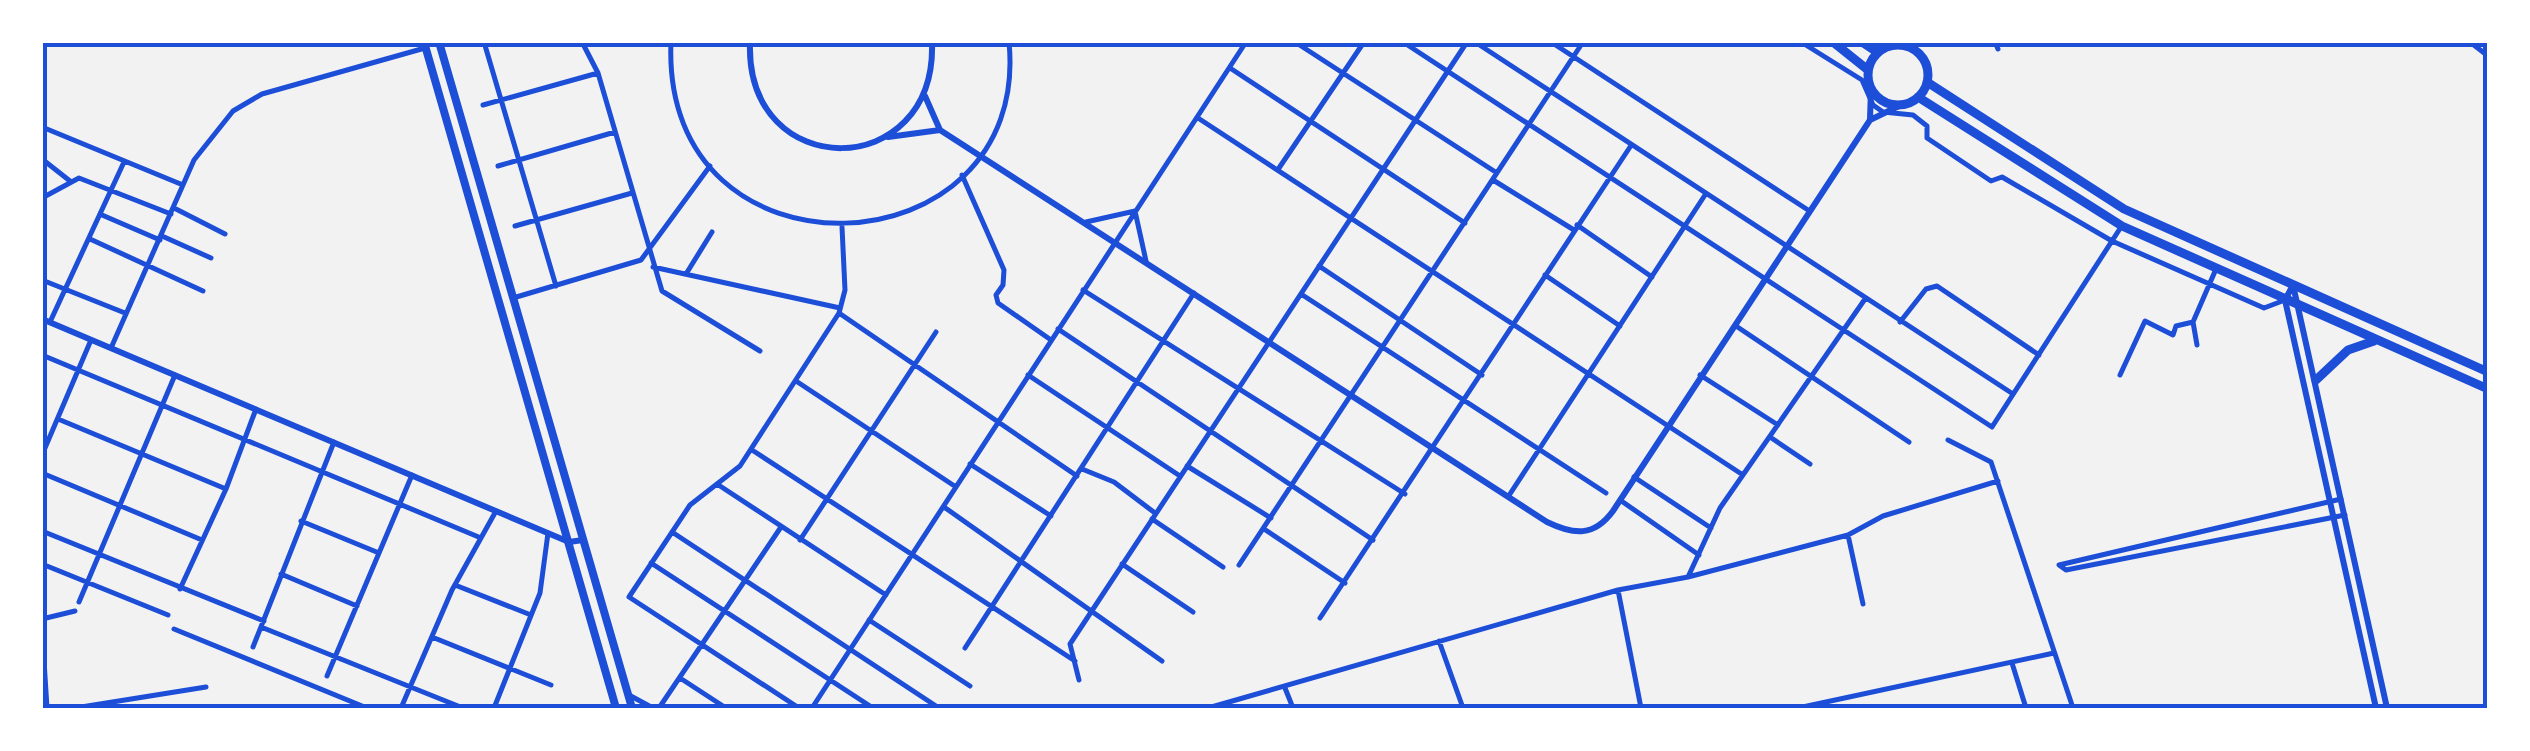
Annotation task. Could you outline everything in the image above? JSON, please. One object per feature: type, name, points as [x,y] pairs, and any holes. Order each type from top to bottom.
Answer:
[{"type":"main road","points":[[1832,42],[1868,70]]},
{"type":"main road","points":[[1862,42],[1877,52]]},
{"type":"main road","points":[[442,43],[632,708]]},
{"type":"main road","points":[[1894,44],[1909,45],[1926,63],[1928,82],[1918,97],[1901,105],[1884,102],[1871,89],[1868,70],[1877,52],[1894,44]]},
{"type":"main road","points":[[424,45],[616,708]]},
{"type":"main road","points":[[1928,82],[2092,192],[2488,372]]},
{"type":"main road","points":[[1918,97],[2122,226],[2488,390]]},
{"type":"main road","points":[[453,140],[467,136]]},
{"type":"main road","points":[[2311,381],[2348,350],[2376,340]]},
{"type":"main road","points":[[541,451],[556,447]]},
{"type":"street","points":[[484,42],[556,286]]},
{"type":"street","points":[[582,42],[598,73],[662,290],[760,350]]},
{"type":"street","points":[[671,42],[674,92],[682,118],[710,166],[727,184],[769,212],[817,225],[842,227],[907,213],[962,175],[981,152],[1004,103],[1009,42]]},
{"type":"street","points":[[750,42],[749,72],[761,106],[785,132],[817,147],[853,149],[887,138],[940,130],[981,152],[1353,398],[1568,532],[1587,532],[1603,524],[1870,120],[1901,105]]},
{"type":"street","points":[[887,138],[909,120],[925,96],[932,70],[932,42]]},
{"type":"street","points":[[812,708],[1246,42]]},
{"type":"street","points":[[1295,42],[1498,173]]},
{"type":"street","points":[[1278,168],[1364,42]]},
{"type":"street","points":[[1403,42],[1606,179],[1992,427],[2122,226]]},
{"type":"street","points":[[1079,680],[1070,644],[1467,42]]},
{"type":"street","points":[[1475,42],[1630,147],[2014,394]]},
{"type":"street","points":[[1551,42],[1808,210]]},
{"type":"street","points":[[1239,566],[1353,398],[1583,42]]},
{"type":"street","points":[[1800,42],[1862,80],[1872,104],[1883,112],[1914,115],[1927,126],[1927,138],[1991,181],[2002,176],[2114,242],[2264,308],[2284,300],[2293,285]]},
{"type":"street","points":[[2470,42],[2488,56]]},
{"type":"street","points":[[112,348],[194,160],[246,101],[424,45]]},
{"type":"street","points":[[1230,68],[1465,222]]},
{"type":"street","points":[[482,105],[598,73]]},
{"type":"street","points":[[1870,120],[1871,89]]},
{"type":"street","points":[[925,96],[940,130]]},
{"type":"street","points":[[1197,118],[1744,475]]},
{"type":"street","points":[[42,127],[183,186]]},
{"type":"street","points":[[498,166],[615,132]]},
{"type":"street","points":[[1320,618],[1435,450],[1630,147]]},
{"type":"street","points":[[42,159],[70,181]]},
{"type":"street","points":[[124,162],[90,240],[46,321],[569,542],[583,540]]},
{"type":"street","points":[[513,298],[627,266],[648,251],[710,166]]},
{"type":"street","points":[[962,175],[1004,270],[1003,285],[996,296],[998,303],[1051,340]]},
{"type":"street","points":[[42,198],[46,192],[79,178],[111,187],[225,234]]},
{"type":"street","points":[[1493,180],[1652,277]]},
{"type":"street","points":[[514,226],[632,193]]},
{"type":"street","points":[[1508,496],[1704,195]]},
{"type":"street","points":[[1086,222],[1135,212]]},
{"type":"street","points":[[1135,212],[1146,262]]},
{"type":"street","points":[[102,215],[211,258]]},
{"type":"street","points":[[799,708],[629,597],[690,505],[752,450],[840,310],[845,290],[842,227]]},
{"type":"street","points":[[686,274],[712,232]]},
{"type":"street","points":[[90,240],[203,291]]},
{"type":"street","points":[[653,266],[840,310],[914,366],[1077,476]]},
{"type":"street","points":[[1319,266],[1482,375]]},
{"type":"street","points":[[2197,345],[2193,322],[2216,269]]},
{"type":"street","points":[[1545,275],[1620,326]]},
{"type":"street","points":[[42,280],[125,314]]},
{"type":"street","points":[[2293,285],[2331,501],[2376,708]]},
{"type":"street","points":[[1900,322],[1926,289],[1938,286],[2039,355]]},
{"type":"street","points":[[1083,290],[1405,494]]},
{"type":"street","points":[[965,648],[1194,294]]},
{"type":"street","points":[[1300,294],[1606,493]]},
{"type":"street","points":[[1688,577],[1711,528],[1744,475],[1865,299]]},
{"type":"street","points":[[2284,300],[2311,381],[2341,499],[2387,708]]},
{"type":"street","points":[[2120,375],[2144,322],[2173,335],[2176,326],[2193,322]]},
{"type":"street","points":[[1733,324],[1909,442]]},
{"type":"street","points":[[1058,329],[1374,540]]},
{"type":"street","points":[[800,540],[936,332]]},
{"type":"street","points":[[42,455],[91,340]]},
{"type":"street","points":[[42,354],[481,538]]},
{"type":"street","points":[[1028,374],[1180,476]]},
{"type":"street","points":[[79,602],[175,375]]},
{"type":"street","points":[[1700,376],[1778,426]]},
{"type":"street","points":[[796,381],[956,487]]},
{"type":"street","points":[[180,589],[226,490],[256,409]]},
{"type":"street","points":[[58,419],[226,490]]},
{"type":"street","points":[[1770,436],[1810,464]]},
{"type":"street","points":[[1948,440],[1991,462],[2072,708]]},
{"type":"street","points":[[253,647],[334,442]]},
{"type":"street","points":[[752,450],[1074,661]]},
{"type":"street","points":[[970,464],[1051,516]]},
{"type":"street","points":[[1187,466],[1271,518]]},
{"type":"street","points":[[1082,469],[1114,482],[1223,567]]},
{"type":"street","points":[[42,473],[202,540]]},
{"type":"street","points":[[327,676],[412,475]]},
{"type":"street","points":[[1634,477],[1711,528]]},
{"type":"street","points":[[1208,708],[1618,590],[1688,577],[1848,535],[1883,516],[1998,481]]},
{"type":"street","points":[[717,484],[886,595]]},
{"type":"street","points":[[2341,499],[2059,566],[2066,570],[2345,515]]},
{"type":"street","points":[[1620,500],[1699,555]]},
{"type":"street","points":[[944,507],[1162,661]]},
{"type":"street","points":[[401,708],[455,584],[496,511]]},
{"type":"street","points":[[302,521],[380,553]]},
{"type":"street","points":[[628,694],[656,708],[780,527]]},
{"type":"street","points":[[1264,529],[1344,583]]},
{"type":"street","points":[[42,531],[463,708]]},
{"type":"street","points":[[672,532],[939,708]]},
{"type":"street","points":[[494,708],[532,616],[548,533]]},
{"type":"street","points":[[1848,535],[1862,604]]},
{"type":"street","points":[[42,564],[168,615]]},
{"type":"street","points":[[651,564],[873,708]]},
{"type":"street","points":[[1122,564],[1193,612]]},
{"type":"street","points":[[281,574],[357,606]]},
{"type":"street","points":[[455,584],[532,616]]},
{"type":"street","points":[[1618,590],[1641,708]]},
{"type":"street","points":[[42,620],[75,610]]},
{"type":"street","points":[[870,620],[970,686]]},
{"type":"street","points":[[42,629],[46,708]]},
{"type":"street","points":[[174,629],[367,708]]},
{"type":"street","points":[[432,636],[551,685]]},
{"type":"street","points":[[1439,641],[1463,708]]},
{"type":"street","points":[[1798,708],[2054,652]]},
{"type":"street","points":[[2012,662],[2026,708]]},
{"type":"street","points":[[680,678],[726,708]]},
{"type":"street","points":[[76,708],[206,688]]},
{"type":"street","points":[[1285,688],[1293,708]]}]
